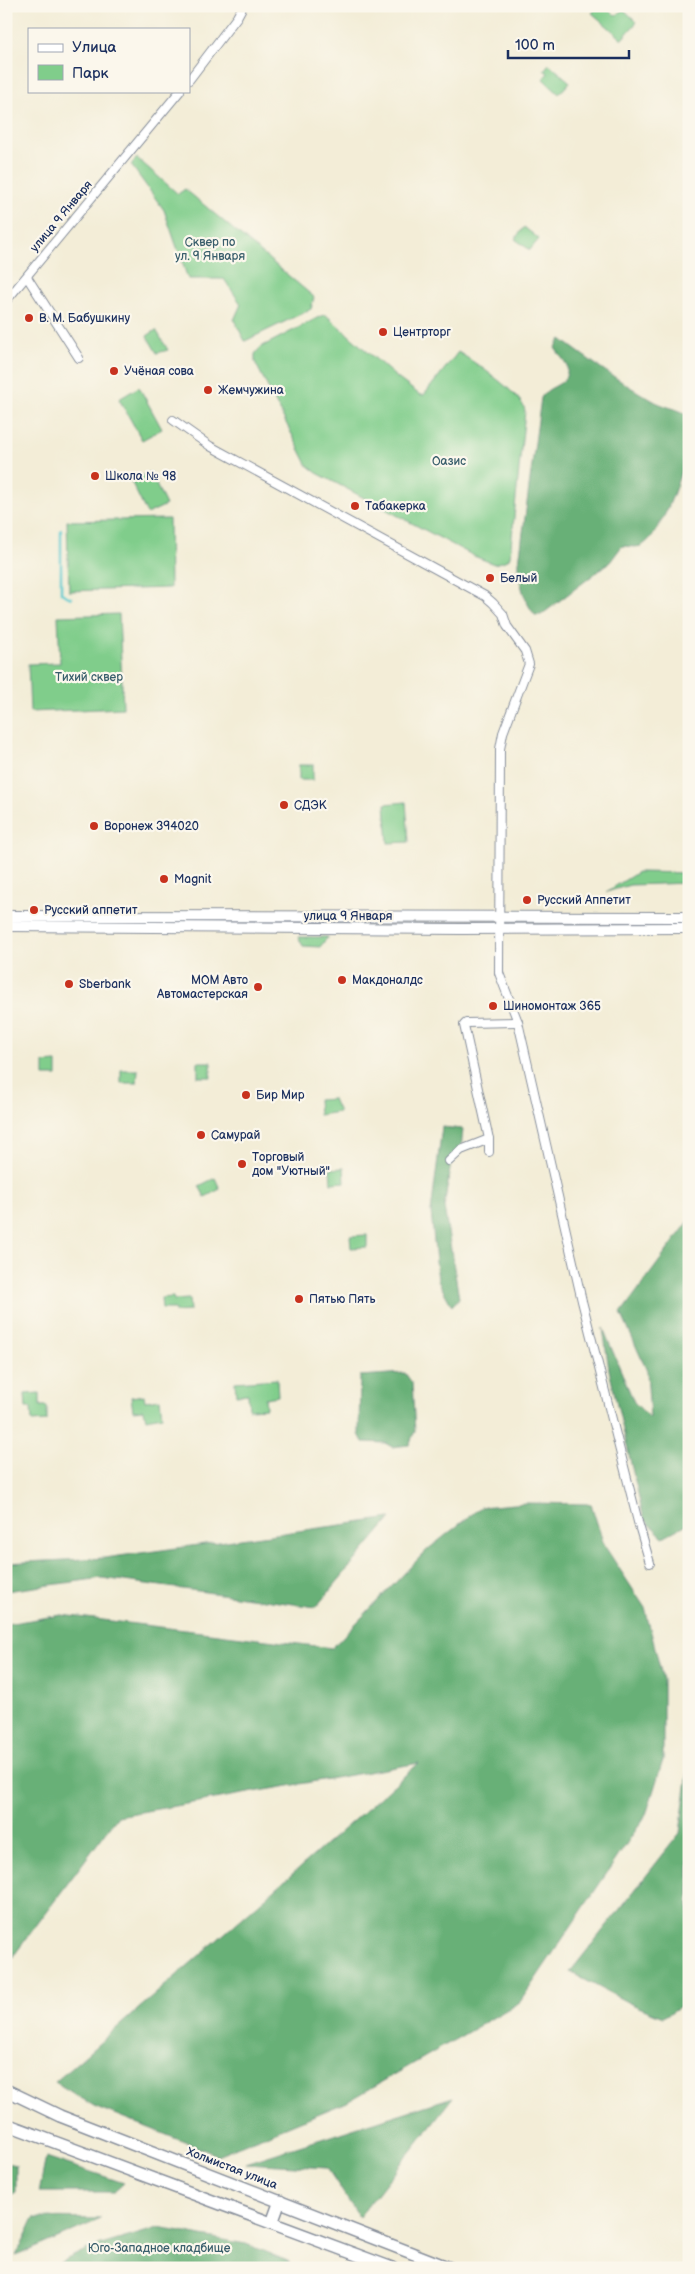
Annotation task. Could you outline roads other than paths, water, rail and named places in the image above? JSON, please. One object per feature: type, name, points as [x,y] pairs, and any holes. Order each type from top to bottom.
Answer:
[{"type":"highway","name":"Холмистая улица","points":[[6,2090],[60,2116],[450,2268]]},
{"type":"highway","points":[[6,2124],[392,2268]]},
{"type":"highway","points":[[272,2223],[280,2201]]},
{"type":"main road","name":"улица 9 Января","points":[[6,916],[498,917],[689,928]]},
{"type":"main road","name":"улица 9 Января","points":[[6,926],[498,929],[689,917]]},
{"type":"street","points":[[190,79],[237,17],[243,6]]},
{"type":"street","name":"улица 9 Января","points":[[6,300],[179,92]]},
{"type":"street","points":[[26,277],[79,358]]},
{"type":"street","points":[[173,420],[210,446],[485,596],[503,614],[507,626],[525,651],[530,664],[503,733],[500,749],[499,973],[518,1022],[582,1302],[650,1564]]},
{"type":"street","points":[[489,1152],[489,1139],[464,1025],[466,1023],[518,1022]]},
{"type":"street","points":[[449,1161],[461,1150],[489,1139]]},
{"type":"waterway","points":[[61,530],[61,593],[71,598]]},
{"type":"place","name":"В. М. Бабушкину","points":[[29,318]]},
{"type":"place","name":"Центрторг","points":[[383,332]]},
{"type":"place","name":"Учёная сова","points":[[114,371]]},
{"type":"place","name":"Жемчужина","points":[[208,390]]},
{"type":"place","name":"Школа № 98","points":[[95,476]]},
{"type":"place","name":"Табакерка","points":[[355,506]]},
{"type":"place","name":"Белый","points":[[490,578]]},
{"type":"place","name":"СДЭК","points":[[284,805]]},
{"type":"place","name":"Воронеж 394020","points":[[94,826]]},
{"type":"place","name":"Magnit","points":[[164,879]]},
{"type":"place","name":"Русский Аппетит","points":[[527,900]]},
{"type":"place","name":"Русский аппетит","points":[[34,910]]},
{"type":"place","name":"Макдоналдс","points":[[342,980]]},
{"type":"place","name":"Sberbank","points":[[69,984]]},
{"type":"place","name":"МОМ Авто Автомастерская","points":[[258,987]]},
{"type":"place","name":"Шиномонтаж 365","points":[[493,1006]]},
{"type":"place","name":"Бир Мир","points":[[246,1095]]},
{"type":"place","name":"Самурай","points":[[201,1135]]},
{"type":"place","name":"Торговый дом \"Уютный\"","points":[[242,1164]]},
{"type":"place","name":"Пятью Пять","points":[[299,1299]]},
{"type":"park label","name":"Сквер по ул. 9 Января","points":[[210,249]]},
{"type":"park label","name":"Оазис","points":[[449,461]]},
{"type":"park label","name":"Тихий сквер","points":[[89,677]]},
{"type":"park label","name":"Юго-Западное кладбище","points":[[159,2248]]}]
